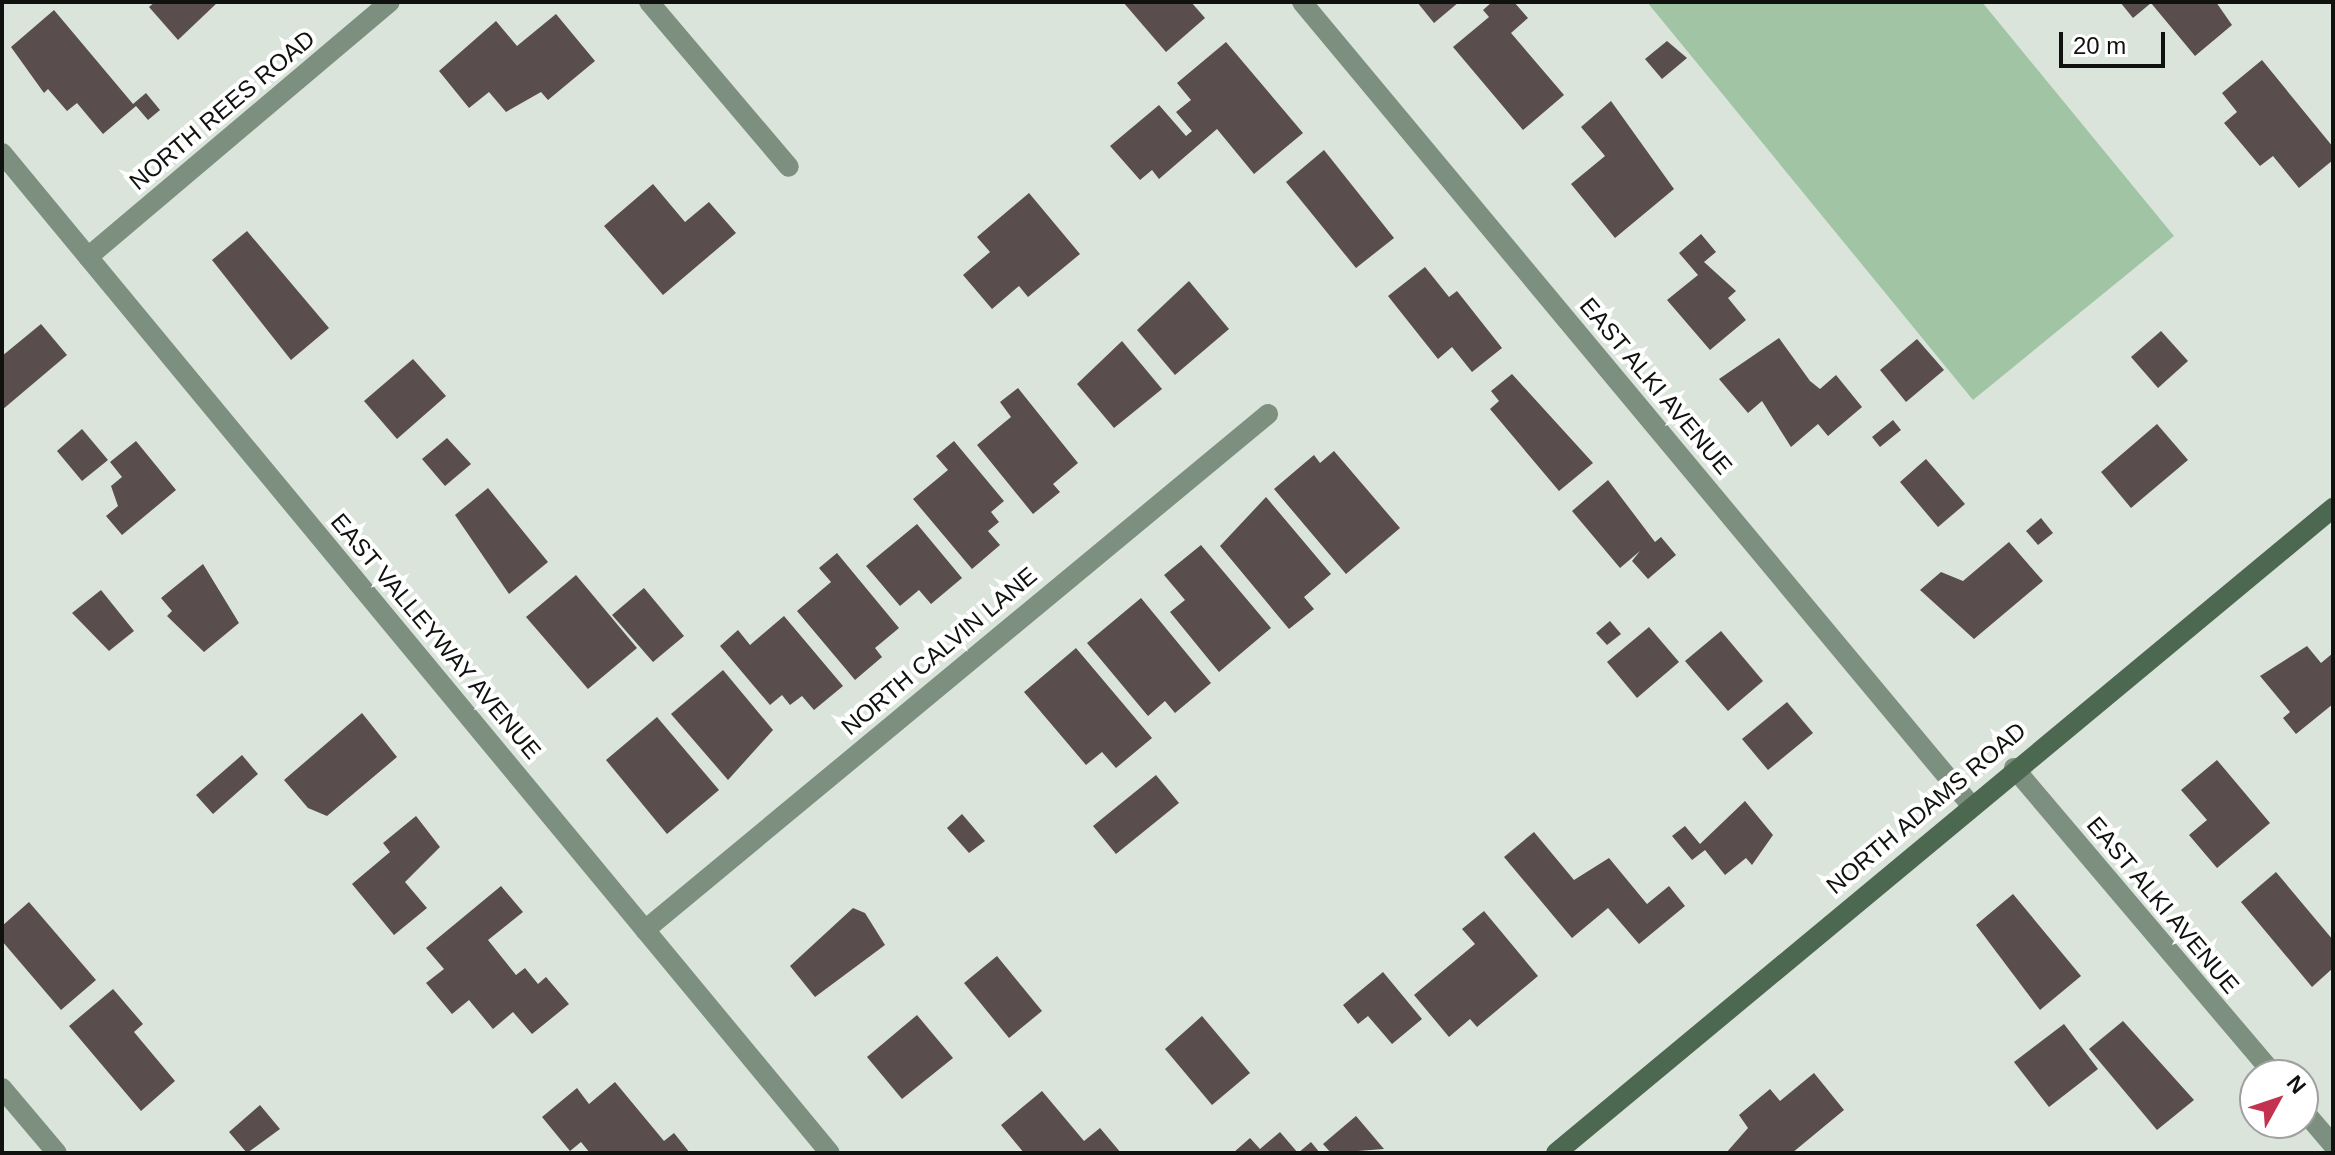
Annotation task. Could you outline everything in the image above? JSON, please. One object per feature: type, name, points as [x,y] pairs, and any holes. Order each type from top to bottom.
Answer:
[{"type":"street","name":"NORTH REES ROAD","points":[[88,257],[390,2]]},
{"type":"street","points":[[649,2],[789,167]]},
{"type":"street","name":"EAST ALKI AVENUE","points":[[1302,2],[1970,804]]},
{"type":"street","name":"EAST VALLEYWAY AVENUE","points":[[2,153],[830,1153]]},
{"type":"street","name":"NORTH CALVIN LANE","points":[[645,930],[1268,414]]},
{"type":"street","name":"NORTH ADAMS ROAD","points":[[1556,1153],[1970,804],[2333,508]]},
{"type":"street","name":"EAST ALKI AVENUE","points":[[2014,768],[2260,1059]]},
{"type":"street","points":[[2,1088],[57,1153]]},
{"type":"street","points":[[2319,1129],[2333,1145]]},
{"type":"green space","points":[[1647,2],[1982,2],[2174,236],[1973,400]]},
{"type":"building","points":[[155,2],[218,2],[178,40],[149,7]]},
{"type":"building","points":[[1123,2],[1191,2],[1205,18],[1166,52]]},
{"type":"building","points":[[1417,2],[1459,2],[1434,23]]},
{"type":"building","points":[[1492,2],[1514,2],[1528,18],[1511,33],[1564,95],[1523,130],[1453,47],[1489,17],[1483,10]]},
{"type":"building","points":[[2120,2],[2216,2],[2232,25],[2195,56],[2151,3],[2133,18]]},
{"type":"building","points":[[54,10],[133,104],[146,93],[160,110],[148,120],[136,106],[103,134],[77,103],[67,111],[48,89],[44,93],[11,47]]},
{"type":"building","points":[[556,14],[595,61],[548,100],[541,92],[506,112],[489,92],[469,108],[439,71],[496,21],[517,46]]},
{"type":"building","points":[[1667,41],[1687,58],[1662,79],[1645,59]]},
{"type":"building","points":[[1226,42],[1303,133],[1254,174],[1217,129],[1159,179],[1152,170],[1140,180],[1110,146],[1159,105],[1186,136],[1192,131],[1176,112],[1191,100],[1177,83]]},
{"type":"building","points":[[2262,60],[2333,147],[2333,160],[2299,188],[2273,156],[2260,166],[2224,123],[2237,112],[2222,93]]},
{"type":"building","points":[[1611,101],[1674,189],[1615,238],[1571,184],[1605,156],[1581,127]]},
{"type":"building","points":[[1324,150],[1394,238],[1356,268],[1286,182]]},
{"type":"building","points":[[653,184],[685,222],[709,202],[736,233],[663,295],[604,226]]},
{"type":"building","points":[[1029,193],[1080,254],[1028,297],[1019,286],[992,309],[963,275],[990,252],[977,237]]},
{"type":"building","points":[[247,231],[329,328],[291,360],[212,260]]},
{"type":"building","points":[[1701,234],[1716,252],[1704,262],[1736,291],[1728,298],[1746,320],[1710,350],[1667,300],[1698,275],[1679,253]]},
{"type":"building","points":[[1425,267],[1449,297],[1457,291],[1502,348],[1472,372],[1452,347],[1438,359],[1388,296]]},
{"type":"building","points":[[1189,281],[1229,329],[1175,375],[1137,330]]},
{"type":"building","points":[[41,324],[67,355],[2,410],[2,356]]},
{"type":"building","points":[[2161,331],[2188,361],[2158,388],[2131,357]]},
{"type":"building","points":[[1779,338],[1810,381],[1820,389],[1836,375],[1862,407],[1828,436],[1818,424],[1791,447],[1762,401],[1748,413],[1719,379]]},
{"type":"building","points":[[1917,339],[1944,370],[1906,402],[1880,370]]},
{"type":"building","points":[[1122,341],[1162,389],[1114,428],[1077,384]]},
{"type":"building","points":[[413,359],[446,396],[397,439],[364,401]]},
{"type":"building","points":[[1512,374],[1593,463],[1559,491],[1490,409],[1499,401],[1491,391]]},
{"type":"building","points":[[1018,388],[1078,463],[1053,484],[1060,492],[1033,514],[977,445],[1011,417],[1000,402]]},
{"type":"building","points":[[1893,420],[1901,430],[1880,447],[1872,437]]},
{"type":"building","points":[[2157,424],[2188,460],[2131,508],[2101,472]]},
{"type":"building","points":[[82,429],[108,460],[82,481],[57,451]]},
{"type":"building","points":[[447,438],[471,464],[445,486],[422,459]]},
{"type":"building","points":[[136,441],[176,490],[122,535],[106,516],[118,506],[111,486],[122,477],[110,462]]},
{"type":"building","points":[[954,441],[1004,501],[991,512],[999,522],[988,531],[1000,545],[972,569],[913,499],[948,470],[936,456]]},
{"type":"building","points":[[1334,451],[1400,528],[1346,574],[1274,489],[1314,455],[1320,463]]},
{"type":"building","points":[[1926,459],[1965,504],[1938,527],[1900,482]]},
{"type":"building","points":[[1608,480],[1655,542],[1661,537],[1676,555],[1648,579],[1632,561],[1640,551],[1620,568],[1572,511]]},
{"type":"building","points":[[488,488],[548,562],[509,594],[455,515]]},
{"type":"building","points":[[1266,497],[1331,574],[1304,597],[1314,609],[1289,629],[1220,546]]},
{"type":"building","points":[[2041,518],[2053,533],[2038,545],[2026,531]]},
{"type":"building","points":[[917,524],[962,578],[931,604],[919,590],[900,606],[866,566]]},
{"type":"building","points":[[2009,542],[2043,581],[1974,639],[1920,590],[1941,572],[1963,581]]},
{"type":"building","points":[[1201,545],[1271,628],[1219,672],[1170,612],[1185,600],[1164,575]]},
{"type":"building","points":[[837,553],[899,628],[875,648],[882,657],[855,680],[797,611],[831,582],[819,568]]},
{"type":"building","points":[[203,564],[239,623],[204,652],[167,616],[172,611],[161,598]]},
{"type":"building","points":[[576,575],[637,648],[588,689],[526,617]]},
{"type":"building","points":[[644,588],[684,636],[653,662],[612,615]]},
{"type":"building","points":[[101,590],[134,631],[109,651],[72,613]]},
{"type":"building","points":[[1141,598],[1211,683],[1175,713],[1165,701],[1148,716],[1087,643]]},
{"type":"building","points":[[784,616],[843,686],[814,710],[802,696],[790,705],[782,695],[770,705],[720,646],[738,630],[750,645]]},
{"type":"building","points":[[1610,621],[1621,634],[1607,645],[1596,633]]},
{"type":"building","points":[[1649,627],[1679,662],[1637,698],[1607,662]]},
{"type":"building","points":[[1721,631],[1763,681],[1728,711],[1685,661]]},
{"type":"building","points":[[2307,646],[2321,663],[2333,653],[2333,704],[2296,734],[2283,718],[2290,712],[2260,676]]},
{"type":"building","points":[[1076,648],[1152,738],[1116,768],[1102,752],[1086,765],[1024,692]]},
{"type":"building","points":[[723,670],[773,730],[728,780],[671,714]]},
{"type":"building","points":[[1787,702],[1813,733],[1768,770],[1742,739]]},
{"type":"building","points":[[362,713],[397,757],[327,816],[308,808],[284,780]]},
{"type":"building","points":[[657,717],[719,790],[667,834],[606,760]]},
{"type":"building","points":[[242,755],[258,774],[213,814],[196,795]]},
{"type":"building","points":[[2217,760],[2270,823],[2217,868],[2189,835],[2207,820],[2181,790]]},
{"type":"building","points":[[1156,775],[1179,803],[1116,854],[1093,826]]},
{"type":"building","points":[[1745,801],[1773,835],[1752,865],[1746,858],[1725,875],[1705,850],[1692,860],[1672,836],[1685,826],[1700,844]]},
{"type":"building","points":[[962,814],[985,841],[969,853],[947,828]]},
{"type":"building","points":[[416,816],[440,847],[405,882],[427,908],[394,935],[352,884],[390,852],[383,843]]},
{"type":"building","points":[[1534,832],[1574,880],[1609,858],[1647,904],[1669,886],[1685,906],[1639,944],[1608,908],[1572,938],[1504,857]]},
{"type":"building","points":[[2276,872],[2333,940],[2333,968],[2312,987],[2241,902]]},
{"type":"building","points":[[501,886],[523,912],[488,940],[516,975],[525,968],[538,984],[546,977],[569,1004],[532,1034],[513,1012],[493,1029],[469,1000],[452,1014],[426,983],[444,969],[426,948]]},
{"type":"building","points":[[2013,894],[2081,976],[2040,1010],[1976,925]]},
{"type":"building","points":[[29,902],[96,980],[61,1010],[2,941],[2,926]]},
{"type":"building","points":[[853,908],[865,913],[885,945],[815,997],[790,966]]},
{"type":"building","points":[[1484,911],[1538,976],[1477,1027],[1470,1019],[1449,1037],[1414,995],[1475,944],[1462,929]]},
{"type":"building","points":[[997,956],[1042,1011],[1009,1038],[964,983]]},
{"type":"building","points":[[1383,972],[1422,1019],[1392,1044],[1368,1016],[1358,1024],[1343,1005]]},
{"type":"building","points":[[113,989],[143,1024],[134,1032],[175,1081],[141,1111],[69,1026]]},
{"type":"building","points":[[917,1015],[953,1058],[902,1099],[867,1057]]},
{"type":"building","points":[[1202,1016],[1250,1073],[1212,1105],[1165,1049]]},
{"type":"building","points":[[2123,1021],[2194,1100],[2157,1130],[2089,1049]]},
{"type":"building","points":[[2064,1024],[2098,1069],[2049,1107],[2014,1062]]},
{"type":"building","points":[[1814,1073],[1844,1110],[1792,1153],[1726,1153],[1748,1128],[1739,1115],[1770,1089],[1780,1101]]},
{"type":"building","points":[[615,1082],[664,1141],[674,1133],[690,1153],[590,1153],[581,1142],[570,1151],[542,1117],[577,1088],[589,1104]]},
{"type":"building","points":[[1042,1091],[1084,1141],[1100,1128],[1121,1153],[1024,1153],[1001,1125]]},
{"type":"building","points":[[260,1105],[280,1129],[247,1153],[229,1132]]},
{"type":"building","points":[[1356,1116],[1384,1149],[1331,1153],[1323,1144]]},
{"type":"building","points":[[1280,1132],[1298,1153],[1233,1153],[1250,1138],[1260,1149]]},
{"type":"building","points":[[1311,1142],[1320,1153],[1298,1153]]}]
